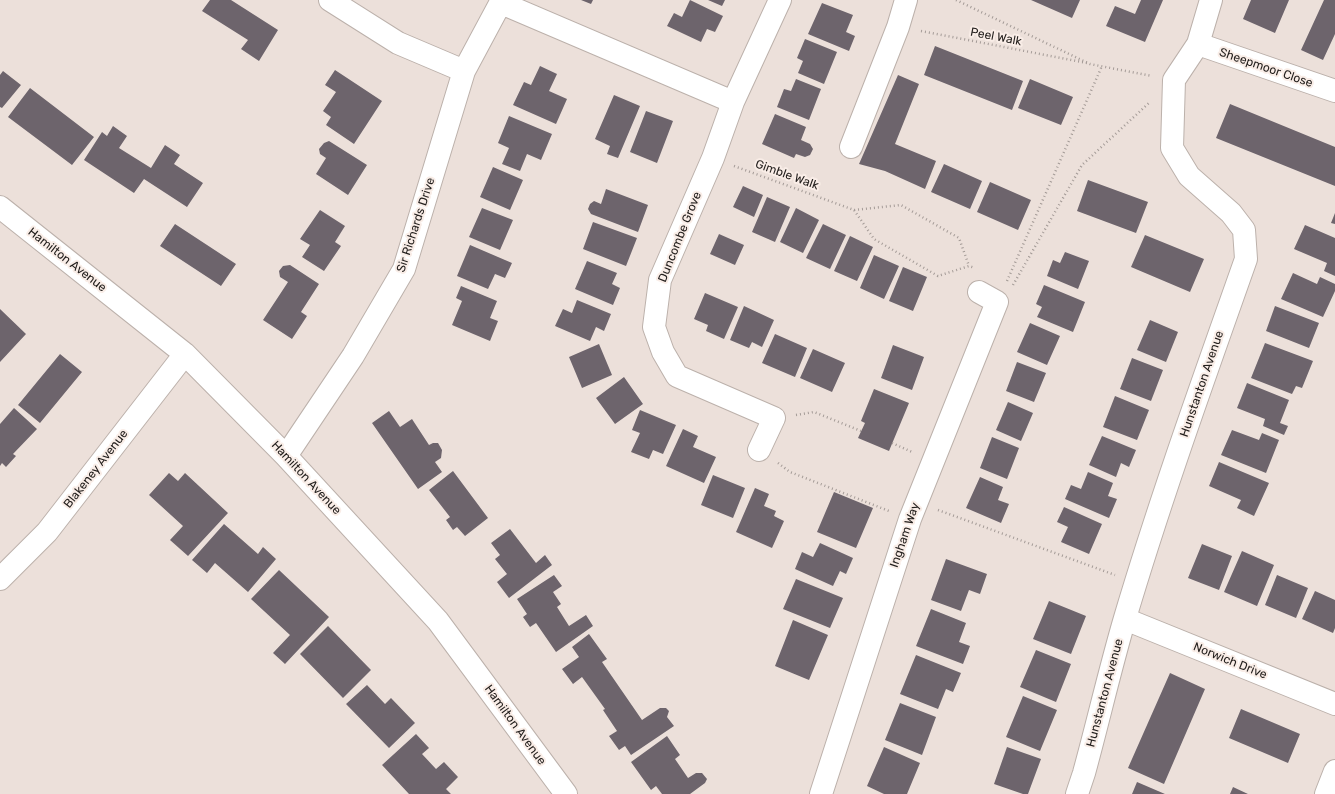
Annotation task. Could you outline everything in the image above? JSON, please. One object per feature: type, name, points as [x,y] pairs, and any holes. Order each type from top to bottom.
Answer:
[{"type":"street","points":[[330,0],[398,43],[464,71]]},
{"type":"street","name":"Duncombe Grove","points":[[774,418],[677,376],[663,352],[654,327],[660,280],[713,158],[733,102],[780,0]]},
{"type":"street","points":[[851,147],[898,27],[906,0]]},
{"type":"street","points":[[1174,80],[1198,44],[1211,0]]},
{"type":"street","points":[[501,2],[733,102]]},
{"type":"street","name":"Sir Richards Drive","points":[[286,456],[353,356],[404,269],[464,71],[501,2]]},
{"type":"street","name":"Sheepmoor Close","points":[[1198,44],[1335,91]]},
{"type":"street","name":"Hunstanton Avenue","points":[[1077,794],[1084,774],[1136,583],[1184,437],[1246,259],[1244,230],[1231,213],[1189,176],[1172,148],[1174,80]]},
{"type":"street","name":"Hamilton Avenue","points":[[0,207],[185,354],[286,456],[438,621],[566,794]]},
{"type":"street","name":"Ingham Way","points":[[821,794],[913,511],[991,287]]},
{"type":"street","name":"Blakeney Avenue","points":[[0,579],[47,532],[185,354]]},
{"type":"street","points":[[759,450],[774,418]]},
{"type":"street","name":"Norwich Drive","points":[[1125,619],[1335,704]]},
{"type":"street","points":[[1326,794],[1335,771]]},
{"type":"path","name":"Peel Walk","points":[[956,0],[1090,64]]},
{"type":"path","name":"Peel Walk","points":[[898,27],[1174,80]]},
{"type":"path","points":[[991,287],[1102,66]]},
{"type":"path","points":[[1012,286],[1082,165],[1174,80]]},
{"type":"path","name":"Gimble Walk","points":[[713,158],[854,210],[902,205],[959,238],[969,266]]},
{"type":"path","points":[[854,210],[874,239],[938,276],[969,266],[991,287],[1012,286]]},
{"type":"path","points":[[991,287],[1012,286]]},
{"type":"path","points":[[774,418],[814,412],[861,431]]},
{"type":"path","points":[[759,450],[790,472],[1136,583]]},
{"type":"building","points":[[210,0],[231,0],[278,30],[259,61],[241,49],[248,40],[202,11]]},
{"type":"building","points":[[581,0],[593,0],[591,4]]},
{"type":"building","points":[[690,0],[723,16],[715,32],[707,29],[701,42],[667,26],[674,13],[682,17]]},
{"type":"building","points":[[708,0],[725,0],[722,6]]},
{"type":"building","points":[[1031,0],[1080,0],[1072,18]]},
{"type":"building","points":[[1141,0],[1163,0],[1145,42],[1106,26],[1115,6],[1135,14]]},
{"type":"building","points":[[1251,0],[1289,0],[1275,33],[1243,19]]},
{"type":"building","points":[[1324,0],[1335,0],[1335,34],[1323,60],[1301,50]]},
{"type":"building","points":[[822,3],[853,15],[846,32],[855,36],[849,51],[808,34]]},
{"type":"building","points":[[805,39],[837,52],[824,84],[798,73],[803,61],[797,58]]},
{"type":"building","points":[[935,46],[1023,81],[1012,110],[924,75]]},
{"type":"building","points":[[540,66],[557,74],[549,91],[567,99],[556,124],[513,105],[524,82],[531,85]]},
{"type":"building","points":[[335,70],[382,101],[354,144],[326,125],[331,117],[323,111],[336,92],[325,85]]},
{"type":"building","points":[[3,71],[21,85],[2,108],[0,107],[0,75]]},
{"type":"building","points":[[898,75],[919,84],[895,144],[936,161],[925,189],[885,171],[859,164]]},
{"type":"building","points":[[796,79],[821,89],[809,120],[777,107],[784,89],[791,91]]},
{"type":"building","points":[[1030,79],[1073,97],[1061,125],[1018,108]]},
{"type":"building","points":[[30,88],[94,137],[72,165],[8,117]]},
{"type":"building","points":[[614,95],[640,106],[618,158],[607,154],[610,146],[595,139]]},
{"type":"building","points":[[1230,104],[1335,147],[1335,186],[1216,138]]},
{"type":"building","points":[[646,111],[673,121],[657,163],[630,152]]},
{"type":"building","points":[[775,114],[806,127],[801,140],[810,144],[813,149],[810,155],[805,157],[796,154],[794,158],[762,144]]},
{"type":"building","points":[[509,116],[552,134],[541,160],[527,154],[520,171],[502,164],[509,148],[498,143]]},
{"type":"building","points":[[113,126],[127,136],[119,148],[151,168],[165,145],[180,155],[174,164],[203,183],[187,207],[144,179],[134,193],[84,160],[102,132],[107,136]]},
{"type":"building","points":[[329,141],[367,165],[348,195],[316,174],[326,158],[320,154],[319,149],[324,143]]},
{"type":"building","points":[[944,164],[982,181],[970,209],[931,192]]},
{"type":"building","points":[[493,167],[523,180],[510,210],[480,197]]},
{"type":"building","points":[[1088,180],[1148,202],[1136,233],[1077,211]]},
{"type":"building","points":[[990,182],[1031,200],[1018,230],[977,212]]},
{"type":"building","points":[[743,186],[763,195],[754,217],[733,207]]},
{"type":"building","points":[[606,189],[648,205],[638,232],[591,214],[588,209],[590,204],[594,201],[601,204]]},
{"type":"building","points":[[767,197],[790,207],[775,242],[752,232]]},
{"type":"building","points":[[482,208],[513,220],[500,250],[469,237]]},
{"type":"building","points":[[796,208],[819,220],[803,253],[780,242]]},
{"type":"building","points":[[320,210],[345,226],[335,242],[341,246],[324,271],[302,257],[310,245],[300,239]]},
{"type":"building","points":[[1335,213],[1335,224],[1331,223]]},
{"type":"building","points":[[593,222],[637,238],[626,266],[583,249]]},
{"type":"building","points":[[175,224],[236,264],[221,286],[160,246]]},
{"type":"building","points":[[823,224],[846,235],[830,269],[806,258]]},
{"type":"building","points":[[1305,225],[1335,238],[1335,276],[1324,271],[1327,263],[1294,249]]},
{"type":"building","points":[[719,234],[744,245],[735,265],[710,254]]},
{"type":"building","points":[[1145,235],[1204,259],[1190,292],[1131,267]]},
{"type":"building","points":[[850,236],[873,247],[857,281],[834,271]]},
{"type":"building","points":[[470,245],[512,263],[505,278],[495,274],[488,289],[457,276]]},
{"type":"building","points":[[1065,252],[1089,261],[1078,289],[1047,276],[1053,260],[1060,263]]},
{"type":"building","points":[[874,255],[899,266],[884,299],[860,288]]},
{"type":"building","points":[[587,261],[617,273],[612,284],[620,288],[613,305],[575,289]]},
{"type":"building","points":[[290,265],[319,284],[301,312],[307,316],[292,339],[263,320],[288,282],[280,277],[279,271],[283,266]]},
{"type":"building","points":[[903,267],[927,277],[913,311],[889,301]]},
{"type":"building","points":[[1293,273],[1317,284],[1320,277],[1335,284],[1335,291],[1323,317],[1281,299]]},
{"type":"building","points":[[1044,285],[1085,302],[1073,332],[1037,317],[1042,307],[1036,304]]},
{"type":"building","points":[[461,286],[497,301],[490,318],[498,321],[490,341],[452,325],[462,301],[456,298]]},
{"type":"building","points":[[705,293],[738,307],[724,339],[706,331],[708,325],[694,319]]},
{"type":"building","points":[[577,300],[611,314],[604,331],[596,327],[590,341],[555,326],[563,309],[572,313]]},
{"type":"building","points":[[744,306],[774,320],[762,347],[752,342],[749,348],[730,340]]},
{"type":"building","points":[[1275,306],[1319,323],[1309,348],[1266,331]]},
{"type":"building","points":[[0,309],[26,334],[0,362]]},
{"type":"building","points":[[1150,320],[1178,332],[1166,362],[1137,350]]},
{"type":"building","points":[[1030,323],[1060,336],[1047,365],[1017,352]]},
{"type":"building","points":[[775,334],[807,348],[795,377],[762,363]]},
{"type":"building","points":[[1265,343],[1313,361],[1302,388],[1296,386],[1292,394],[1251,378]]},
{"type":"building","points":[[599,344],[612,375],[582,388],[569,357]]},
{"type":"building","points":[[893,345],[924,357],[912,390],[881,378]]},
{"type":"building","points":[[813,349],[845,363],[832,392],[800,378]]},
{"type":"building","points":[[60,354],[82,372],[40,423],[18,405]]},
{"type":"building","points":[[1132,358],[1163,370],[1151,401],[1120,389]]},
{"type":"building","points":[[1017,362],[1046,373],[1034,402],[1006,391]]},
{"type":"building","points":[[624,377],[643,404],[615,424],[596,398]]},
{"type":"building","points":[[1247,383],[1289,400],[1280,423],[1288,426],[1284,435],[1263,426],[1265,419],[1237,408]]},
{"type":"building","points":[[874,389],[909,403],[889,451],[858,438],[865,423],[861,421]]},
{"type":"building","points":[[1115,396],[1149,410],[1137,440],[1103,427]]},
{"type":"building","points":[[1008,402],[1033,413],[1021,441],[996,430]]},
{"type":"building","points":[[14,408],[37,429],[13,454],[16,456],[6,467],[2,463],[0,466],[0,424]]},
{"type":"building","points":[[640,410],[676,425],[663,454],[653,450],[649,459],[631,452],[640,433],[632,430]]},
{"type":"building","points":[[389,411],[400,427],[412,419],[429,445],[438,443],[442,450],[441,458],[435,462],[442,472],[418,489],[372,423]]},
{"type":"building","points":[[683,429],[698,436],[693,447],[716,457],[704,483],[666,466]]},
{"type":"building","points":[[1232,430],[1259,440],[1262,433],[1279,440],[1266,473],[1221,455]]},
{"type":"building","points":[[1102,436],[1136,450],[1129,467],[1121,463],[1116,477],[1089,465]]},
{"type":"building","points":[[992,437],[1019,448],[1007,479],[980,468]]},
{"type":"building","points":[[1219,462],[1269,483],[1254,516],[1237,508],[1241,500],[1209,486]]},
{"type":"building","points":[[453,471],[488,518],[465,536],[457,527],[453,530],[446,520],[450,517],[429,490]]},
{"type":"building","points":[[1088,472],[1113,483],[1108,496],[1117,499],[1109,518],[1065,499],[1071,485],[1081,489]]},
{"type":"building","points":[[169,473],[178,481],[185,473],[228,513],[188,556],[170,540],[183,526],[149,495]]},
{"type":"building","points":[[713,475],[745,488],[733,518],[701,505]]},
{"type":"building","points":[[980,477],[1003,487],[998,500],[1009,504],[1001,523],[966,508]]},
{"type":"building","points":[[755,488],[769,494],[764,506],[776,511],[774,516],[784,521],[772,548],[736,532]]},
{"type":"building","points":[[834,492],[873,508],[856,548],[817,532]]},
{"type":"building","points":[[1064,507],[1102,524],[1089,554],[1061,542],[1068,527],[1057,522]]},
{"type":"building","points":[[224,524],[258,554],[263,547],[276,559],[248,592],[215,563],[207,573],[192,560]]},
{"type":"building","points":[[510,529],[536,563],[545,555],[552,565],[509,598],[497,582],[507,574],[495,559],[500,555],[491,543]]},
{"type":"building","points":[[820,543],[853,558],[846,574],[840,571],[833,586],[795,569],[802,552],[813,557]]},
{"type":"building","points":[[1202,544],[1232,556],[1219,590],[1188,578]]},
{"type":"building","points":[[1242,551],[1274,565],[1257,606],[1224,592]]},
{"type":"building","points":[[946,559],[987,574],[980,594],[969,590],[961,611],[931,600]]},
{"type":"building","points":[[279,570],[329,617],[285,664],[273,653],[290,635],[251,599]]},
{"type":"building","points":[[554,575],[562,586],[553,592],[561,604],[557,607],[569,626],[586,615],[593,626],[556,652],[536,623],[530,627],[523,617],[527,614],[517,599]]},
{"type":"building","points":[[1277,575],[1308,588],[1296,618],[1265,605]]},
{"type":"building","points":[[796,579],[843,598],[830,628],[783,609]]},
{"type":"building","points":[[1315,591],[1335,600],[1335,628],[1333,633],[1302,619]]},
{"type":"building","points":[[1049,601],[1086,616],[1071,654],[1033,639]]},
{"type":"building","points":[[931,609],[966,623],[959,642],[970,646],[963,664],[916,646]]},
{"type":"building","points":[[793,620],[828,635],[809,680],[775,666]]},
{"type":"building","points":[[328,626],[371,670],[343,698],[300,654]]},
{"type":"building","points":[[589,634],[607,659],[602,662],[642,720],[660,708],[666,708],[669,711],[667,717],[674,726],[631,755],[625,746],[619,750],[609,736],[617,731],[603,710],[605,709],[582,677],[573,684],[562,669],[579,657],[572,647]]},
{"type":"building","points":[[1036,650],[1071,664],[1056,702],[1020,687]]},
{"type":"building","points":[[916,655],[961,673],[953,692],[946,689],[938,709],[900,694]]},
{"type":"building","points":[[1170,673],[1205,689],[1164,784],[1128,768]]},
{"type":"building","points":[[367,685],[385,704],[391,698],[415,723],[389,748],[346,704]]},
{"type":"building","points":[[1023,696],[1057,710],[1040,751],[1006,737]]},
{"type":"building","points":[[900,703],[936,717],[922,755],[885,740]]},
{"type":"building","points":[[1241,709],[1300,734],[1288,763],[1229,738]]},
{"type":"building","points":[[416,734],[429,748],[422,754],[436,769],[444,762],[458,777],[446,789],[451,794],[409,794],[382,765]]},
{"type":"building","points":[[667,736],[680,755],[675,759],[688,778],[696,773],[702,773],[707,779],[705,783],[690,794],[662,794],[656,786],[651,790],[631,762]]},
{"type":"building","points":[[884,747],[920,763],[907,794],[884,794],[867,786]]},
{"type":"building","points":[[1007,747],[1041,759],[1028,794],[1023,794],[994,784]]},
{"type":"building","points":[[1137,782],[1165,794],[1132,794]]},
{"type":"building","points":[[1233,787],[1248,794],[1230,794]]}]
